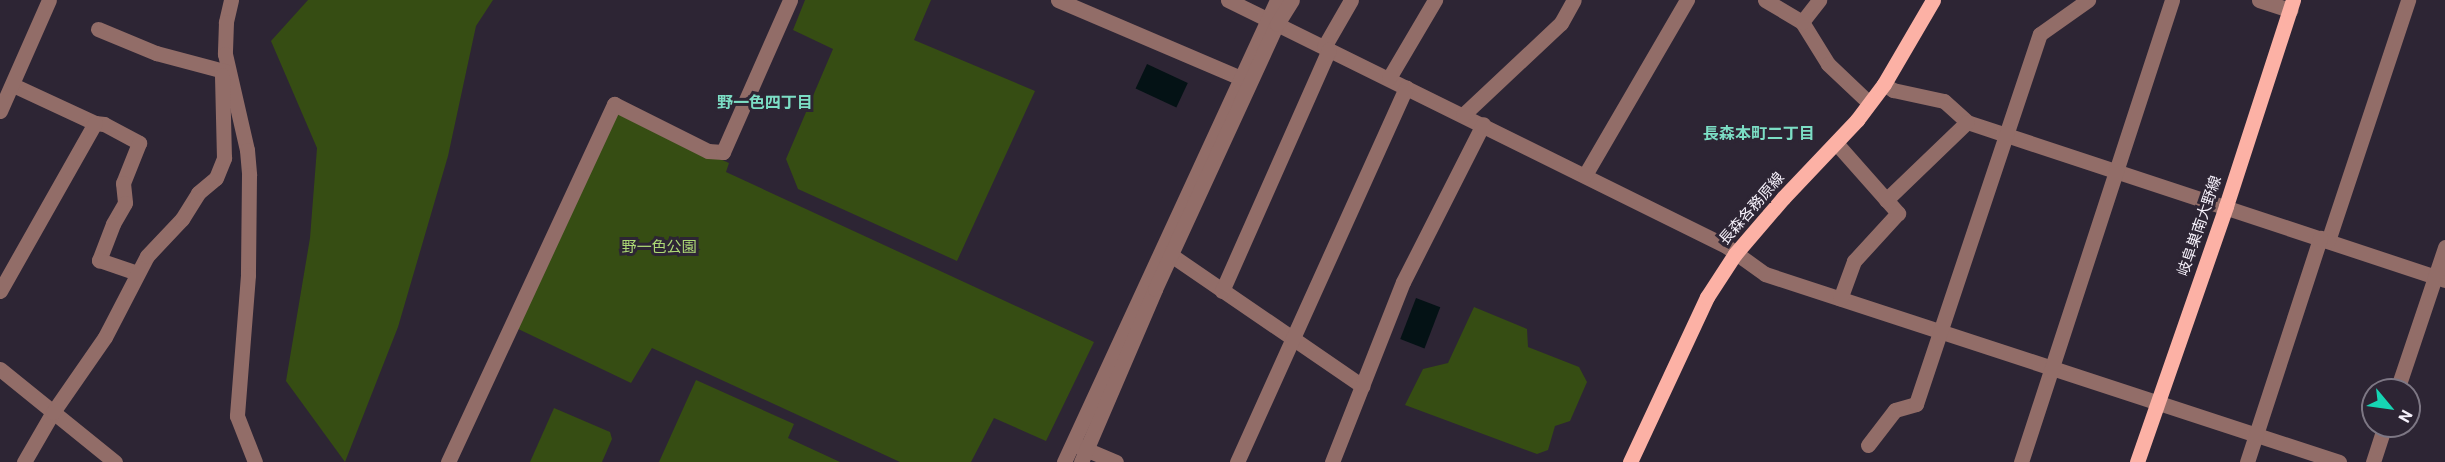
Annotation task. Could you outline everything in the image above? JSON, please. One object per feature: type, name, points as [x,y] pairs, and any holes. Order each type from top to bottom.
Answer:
[{"type":"main road","name":"長森各務原線","points":[[1630,462],[1707,297],[1735,254],[1836,143],[1884,84],[1933,0]]},
{"type":"main road","name":"岐阜巣南大野線","points":[[2137,462],[2226,206],[2292,5]]},
{"type":"street","points":[[0,111],[49,0]]},
{"type":"street","points":[[24,462],[52,412],[105,337],[147,256],[182,219],[198,193],[216,178],[224,158],[225,32],[231,0]]},
{"type":"street","points":[[448,462],[614,104],[708,151],[723,152],[790,0]]},
{"type":"street","points":[[1058,0],[1241,78]]},
{"type":"street","points":[[1228,0],[1726,246],[1766,274],[2339,462]]},
{"type":"street","points":[[1064,462],[1080,452],[1171,255],[1272,22],[1277,0]]},
{"type":"street","points":[[1080,452],[1241,78],[1272,22],[1292,0]]},
{"type":"street","points":[[1222,291],[1327,49],[1351,0]]},
{"type":"street","points":[[1389,78],[1435,0]]},
{"type":"street","points":[[1462,115],[1561,23],[1574,0]]},
{"type":"street","points":[[1585,175],[1687,0]]},
{"type":"street","points":[[1765,0],[1802,22],[1828,64],[1864,98]]},
{"type":"street","points":[[1802,22],[1819,0]]},
{"type":"street","points":[[1868,444],[1895,410],[1916,404],[2040,34],[2088,0]]},
{"type":"street","points":[[2021,462],[2172,0]]},
{"type":"street","points":[[2259,0],[2292,5]]},
{"type":"street","points":[[2247,462],[2408,0]]},
{"type":"street","points":[[98,29],[156,53],[225,73]]},
{"type":"street","points":[[225,73],[247,150],[249,175],[248,275],[237,416],[255,462]]},
{"type":"street","points":[[1884,84],[1893,90],[1944,101],[1967,122],[2440,278]]},
{"type":"street","points":[[13,85],[95,123],[104,124],[139,143],[123,183],[125,203],[113,224],[99,260],[137,273]]},
{"type":"street","points":[[1237,462],[1406,87]]},
{"type":"street","points":[[1886,200],[1967,122]]},
{"type":"street","points":[[0,291],[95,123]]},
{"type":"street","points":[[1332,462],[1403,282],[1483,124]]},
{"type":"street","points":[[1836,143],[1898,213],[1897,217],[1854,261],[1840,299]]},
{"type":"street","points":[[2402,378],[2440,278],[2445,247]]},
{"type":"street","points":[[1171,255],[1362,386]]},
{"type":"street","points":[[0,369],[115,462]]},
{"type":"street","points":[[2373,462],[2381,438]]},
{"type":"street","points":[[1080,452],[1116,462]]},
{"type":"green space","points":[[308,0],[493,0],[476,26],[448,156],[398,327],[345,462],[286,381],[310,238],[317,148],[271,41]]},
{"type":"green space","points":[[805,0],[931,0],[914,40],[1035,91],[957,261],[798,189],[786,159],[833,49],[793,30]]},
{"type":"green space","name":"野一色公園","points":[[614,111],[729,163],[726,172],[1094,342],[1046,441],[994,418],[971,462],[900,462],[652,348],[631,383],[512,326]]},
{"type":"green space","points":[[1474,307],[1527,329],[1528,347],[1579,367],[1587,382],[1570,421],[1555,426],[1548,450],[1537,454],[1405,405],[1423,369],[1448,363]]},
{"type":"green space","points":[[696,380],[794,424],[788,438],[840,462],[659,462]]},
{"type":"green space","points":[[554,408],[610,432],[612,439],[602,462],[530,462]]},
{"type":"shaded area","points":[[1147,64],[1188,83],[1176,107],[1136,88]]},
{"type":"shaded area","points":[[1416,298],[1440,307],[1425,348],[1400,339]]},
{"type":"district","name":"野一色四丁目","points":[[765,103]]},
{"type":"district","name":"長森本町二丁目","points":[[1759,134]]}]
